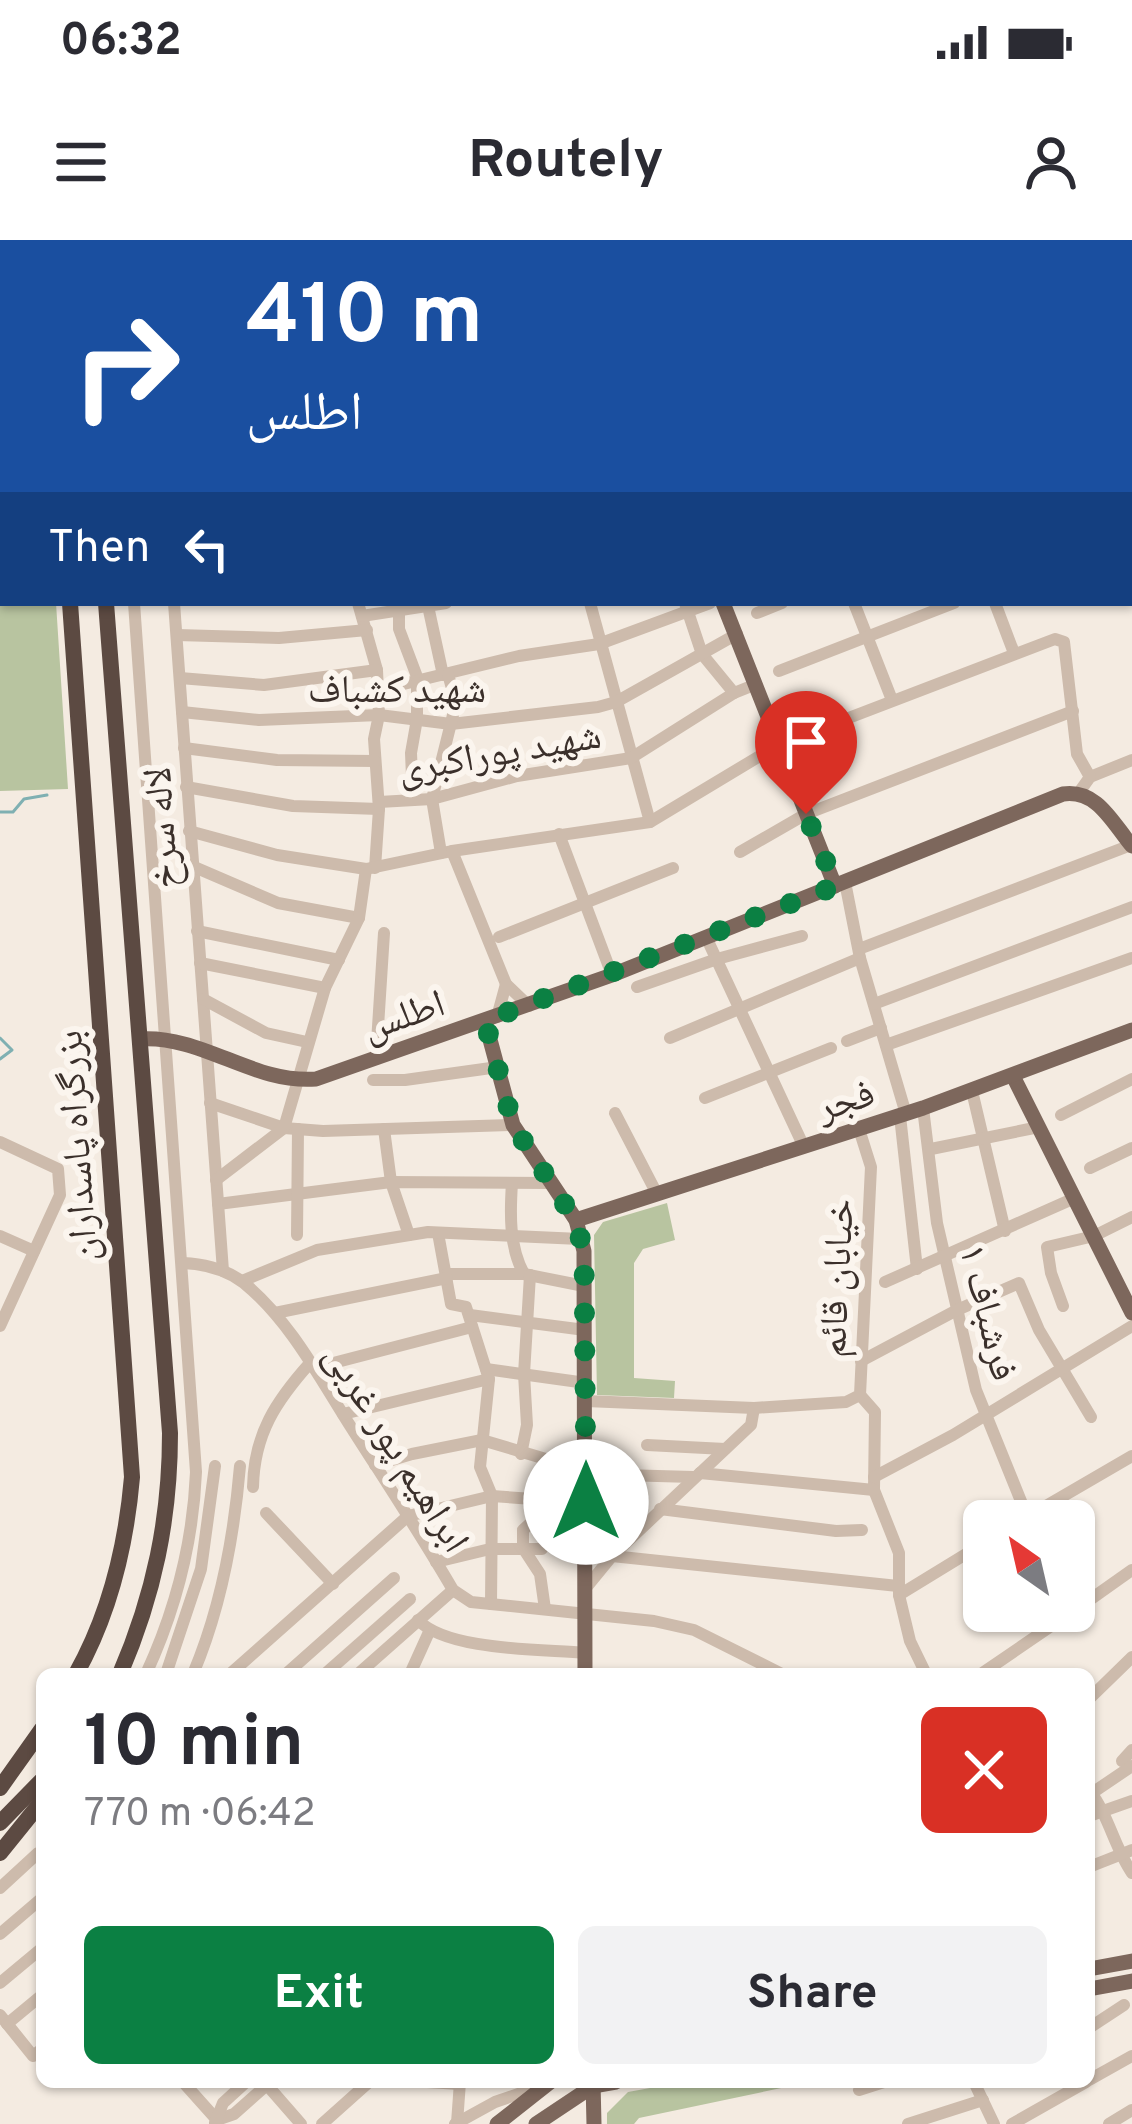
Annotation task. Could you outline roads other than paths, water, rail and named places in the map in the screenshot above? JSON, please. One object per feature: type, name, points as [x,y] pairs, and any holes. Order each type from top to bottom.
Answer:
[{"type":"highway","name":"بزرگراه پاسداران","points":[[70,606],[132,1477],[111,1594],[79,1668]]},
{"type":"highway","name":"بزرگراه پاسداران","points":[[106,606],[170,1433],[164,1538],[151,1592],[122,1668]]},
{"type":"highway","points":[[0,1770],[36,1733]]},
{"type":"highway","points":[[0,1788],[36,1736]]},
{"type":"highway","points":[[0,1810],[36,1776]]},
{"type":"highway","points":[[0,1823],[36,1786]]},
{"type":"highway","points":[[0,1853],[36,1809]]},
{"type":"main road","points":[[724,606],[806,814],[840,884]]},
{"type":"main road","points":[[1085,784],[1131,846]]},
{"type":"main road","name":"اطلس","points":[[297,1080],[376,1058],[612,975],[1085,784]]},
{"type":"main road","points":[[491,1019],[513,1125],[575,1220],[580,1239],[586,1383],[585,1668]]},
{"type":"main road","name":"فجر","points":[[575,1220],[909,1113],[1132,1030]]},
{"type":"main road","points":[[140,1039],[166,1037],[268,1075],[297,1080]]},
{"type":"main road","points":[[1013,1076],[1132,1313]]},
{"type":"main road","points":[[1095,1968],[1132,1961]]},
{"type":"main road","points":[[1095,1988],[1132,1981]]},
{"type":"main road","points":[[497,2124],[541,2088]]},
{"type":"main road","points":[[536,2124],[587,2088]]},
{"type":"main road","points":[[593,2088],[594,2124]]},
{"type":"street","points":[[134,606],[194,1422],[194,1510],[175,1603],[148,1668]]},
{"type":"street","name":"لاله سرخ","points":[[174,606],[223,1270]]},
{"type":"street","points":[[176,635],[279,638],[399,607],[428,606],[456,704],[432,799],[447,852],[506,984],[529,1006]]},
{"type":"street","points":[[591,606],[650,822]]},
{"type":"street","points":[[757,613],[774,606]]},
{"type":"street","points":[[855,606],[892,700]]},
{"type":"street","points":[[779,670],[946,606]]},
{"type":"street","points":[[995,606],[1014,653]]},
{"type":"street","points":[[399,607],[399,629],[418,682],[411,753],[413,800]]},
{"type":"street","points":[[379,690],[519,656],[599,644],[686,607],[703,653],[734,693]]},
{"type":"street","points":[[297,1235],[291,1128],[297,1080],[325,988],[359,918],[379,806],[375,760],[379,690],[362,617]]},
{"type":"street","name":"شهید کشباف","points":[[182,712],[259,720],[379,715],[451,724],[616,703],[736,634]]},
{"type":"street","points":[[189,831],[277,855],[370,869],[447,852],[650,822],[778,745],[1055,639],[1064,642],[1085,784],[1132,760]]},
{"type":"street","points":[[179,678],[264,685],[377,670]]},
{"type":"street","name":"شهید پوراکبری","points":[[186,787],[293,806],[379,806],[432,799],[517,776],[631,758],[734,693],[754,686]]},
{"type":"street","points":[[740,852],[806,814],[1073,711]]},
{"type":"street","points":[[184,748],[277,760],[375,760]]},
{"type":"street","points":[[559,834],[612,975]]},
{"type":"street","points":[[670,1038],[860,954],[1131,846]]},
{"type":"street","points":[[192,866],[278,903],[359,918]]},
{"type":"street","points":[[499,937],[673,868]]},
{"type":"street","points":[[840,884],[909,1113],[917,1269]]},
{"type":"street","points":[[874,1004],[1132,907]]},
{"type":"street","points":[[197,931],[339,960]]},
{"type":"street","points":[[376,1058],[384,933]]},
{"type":"street","points":[[638,987],[802,935]]},
{"type":"street","points":[[707,938],[804,1147]]},
{"type":"street","points":[[886,1045],[1132,958]]},
{"type":"street","points":[[200,963],[325,988]]},
{"type":"street","points":[[491,1019],[506,984]]},
{"type":"street","points":[[203,999],[266,1033],[307,1042]]},
{"type":"street","points":[[847,1041],[881,1028]]},
{"type":"street","points":[[706,1098],[831,1048]]},
{"type":"street","points":[[373,1080],[498,1067]]},
{"type":"street","points":[[1060,1115],[1132,1079]]},
{"type":"street","points":[[972,1091],[1005,1231]]},
{"type":"street","points":[[210,1103],[291,1128],[513,1125]]},
{"type":"street","points":[[615,1113],[657,1194]]},
{"type":"street","name":"فرشباف ۱","points":[[909,1113],[931,1149],[945,1258],[985,1416],[1018,1500]]},
{"type":"street","points":[[931,1149],[1039,1127]]},
{"type":"street","points":[[216,1180],[291,1128]]},
{"type":"street","points":[[384,1129],[391,1182],[409,1235]]},
{"type":"street","name":"خیابان قائم","points":[[586,1401],[754,1408],[846,1402],[860,1395],[871,1167],[859,1130]]},
{"type":"street","points":[[0,1142],[58,1169],[60,1195],[0,1326]]},
{"type":"street","points":[[1090,1168],[1132,1148]]},
{"type":"street","points":[[218,1204],[391,1182],[550,1183]]},
{"type":"street","points":[[512,1183],[516,1260],[527,1275],[527,1425],[521,1454]]},
{"type":"street","points":[[885,1282],[1068,1201]]},
{"type":"street","points":[[1063,1306],[1047,1247],[1094,1236],[1132,1217]]},
{"type":"street","points":[[439,1233],[451,1304],[466,1306],[488,1374],[480,1468],[492,1496],[491,1604]]},
{"type":"street","points":[[242,1281],[317,1250],[409,1235],[580,1239]]},
{"type":"street","points":[[0,1236],[34,1251]]},
{"type":"street","name":"ابراهیم پور غربی","points":[[183,1263],[223,1270],[242,1281],[275,1313],[453,1590],[471,1602],[654,1621],[694,1630],[769,1668]]},
{"type":"street","points":[[275,1313],[447,1276],[527,1275],[584,1286]]},
{"type":"street","points":[[861,1361],[1019,1282],[1039,1330],[1091,1417]]},
{"type":"street","points":[[253,1487],[254,1458],[268,1415],[312,1365],[471,1321],[585,1330]]},
{"type":"street","points":[[375,1465],[482,1440],[586,1473],[874,1484],[1132,1326]]},
{"type":"street","points":[[343,1414],[488,1374],[586,1383]]},
{"type":"street","points":[[860,1395],[874,1412],[874,1484],[899,1553],[899,1590],[910,1641],[923,1668]]},
{"type":"street","points":[[585,1589],[612,1556],[751,1425],[754,1408]]},
{"type":"street","points":[[647,1445],[725,1449]]},
{"type":"street","points":[[1059,1500],[1132,1456]]},
{"type":"street","points":[[168,1668],[204,1550],[214,1466]]},
{"type":"street","points":[[196,1668],[212,1627],[240,1466]]},
{"type":"street","points":[[237,1668],[408,1516],[492,1496],[575,1502]]},
{"type":"street","points":[[529,1498],[533,1521],[523,1530],[523,1548],[540,1574],[545,1609]]},
{"type":"street","points":[[660,1509],[836,1532],[862,1530]]},
{"type":"street","points":[[266,1513],[333,1584]]},
{"type":"street","points":[[436,1562],[490,1549],[542,1549]]},
{"type":"street","points":[[204,1550],[227,1555]]},
{"type":"street","points":[[612,1556],[899,1590],[963,1555]]},
{"type":"street","points":[[1095,1595],[1132,1570]]},
{"type":"street","points":[[296,1668],[394,1578]]},
{"type":"street","points":[[365,1668],[453,1590]]},
{"type":"street","points":[[332,1668],[410,1599]]},
{"type":"street","points":[[418,1620],[429,1632],[474,1643],[585,1652]]},
{"type":"street","points":[[346,1621],[364,1640]]},
{"type":"street","points":[[413,1668],[429,1632]]},
{"type":"street","points":[[990,1668],[1042,1632]]},
{"type":"street","points":[[1095,1693],[1132,1657]]},
{"type":"street","points":[[1095,1787],[1128,1759]]},
{"type":"street","points":[[1132,1801],[1096,1813],[1125,1852],[1132,1873]]},
{"type":"street","points":[[1095,1864],[1125,1852]]},
{"type":"street","points":[[0,1888],[36,1855]]},
{"type":"street","points":[[0,1934],[36,1903]]},
{"type":"street","points":[[0,1983],[36,1953]]},
{"type":"street","points":[[36,1999],[4,2019],[33,2056],[36,2054]]},
{"type":"street","points":[[1095,2024],[1124,2006]]},
{"type":"street","points":[[1095,2077],[1132,2056]]},
{"type":"street","points":[[188,2088],[216,2122]]},
{"type":"street","points":[[216,2122],[224,2103],[240,2088]]},
{"type":"street","points":[[216,2122],[234,2114],[263,2088]]},
{"type":"street","points":[[272,2088],[301,2124]]},
{"type":"street","points":[[322,2124],[362,2088]]},
{"type":"street","points":[[456,2123],[460,2088]]},
{"type":"street","points":[[456,2123],[535,2088]]},
{"type":"street","points":[[859,2090],[865,2088]]},
{"type":"street","points":[[977,2088],[994,2124]]},
{"type":"street","points":[[1012,2124],[1076,2088]]},
{"type":"street","points":[[908,2124],[982,2100]]},
{"type":"street","points":[[1109,2124],[1132,2110]]},
{"type":"waterway","points":[[0,812],[13,812],[24,799],[47,795]]},
{"type":"waterway","points":[[0,1038],[12,1050],[0,1059]]}]
